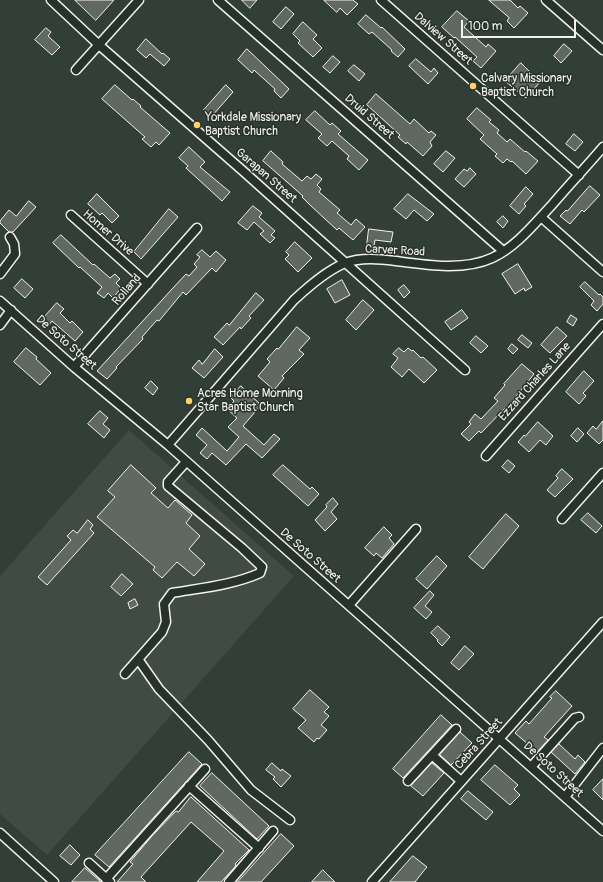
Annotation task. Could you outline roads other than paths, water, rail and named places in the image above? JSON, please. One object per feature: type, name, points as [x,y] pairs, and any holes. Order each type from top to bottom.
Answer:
[{"type":"street","name":"Garapan Street","points":[[51,0],[99,45],[465,370]]},
{"type":"street","points":[[76,70],[139,0]]},
{"type":"street","name":"Druid Street","points":[[218,0],[503,251]]},
{"type":"street","name":"Dalview Street","points":[[381,0],[579,175]]},
{"type":"street","points":[[546,0],[603,50]]},
{"type":"street","name":"Carver Road","points":[[168,445],[294,300],[325,274],[346,263],[367,260],[382,259],[460,266],[492,258],[527,232],[603,147]]},
{"type":"street","name":"Homer Drive","points":[[71,215],[148,284]]},
{"type":"street","points":[[541,217],[603,272]]},
{"type":"street","name":"Rolland","points":[[74,367],[197,228]]},
{"type":"street","points":[[0,274],[15,254],[14,244],[10,236]]},
{"type":"street","name":"De Soto Street","points":[[0,301],[74,367],[168,445],[603,831]]},
{"type":"street","points":[[0,325],[11,310]]},
{"type":"street","name":"Ezzard Charles Lane","points":[[486,456],[603,324]]},
{"type":"street","points":[[125,674],[162,632],[166,622],[164,604],[172,593],[206,588],[249,578],[260,573],[262,567],[242,548],[168,486],[168,482],[186,462]]},
{"type":"street","points":[[562,520],[603,473]]},
{"type":"street","points":[[348,605],[416,529]]},
{"type":"street","name":"Cebra Street","points":[[372,882],[603,622]]},
{"type":"street","points":[[138,658],[159,688],[208,740],[250,790],[290,820]]},
{"type":"street","points":[[531,767],[575,718],[579,717]]},
{"type":"street","points":[[408,781],[456,729]]},
{"type":"street","points":[[565,797],[603,748]]},
{"type":"street","points":[[432,755],[461,781]]},
{"type":"street","points":[[89,864],[108,880],[205,769]]},
{"type":"street","points":[[189,786],[259,848]]},
{"type":"street","points":[[229,882],[273,832]]},
{"type":"street","points":[[0,833],[54,882]]},
{"type":"place","name":"Calvary Missionary Baptist Church","points":[[473,86]]},
{"type":"place","name":"Yorkdale Missionary Baptist Church","points":[[197,125]]},
{"type":"place","name":"Acres Home Morning Star Baptist Church","points":[[189,401]]}]
